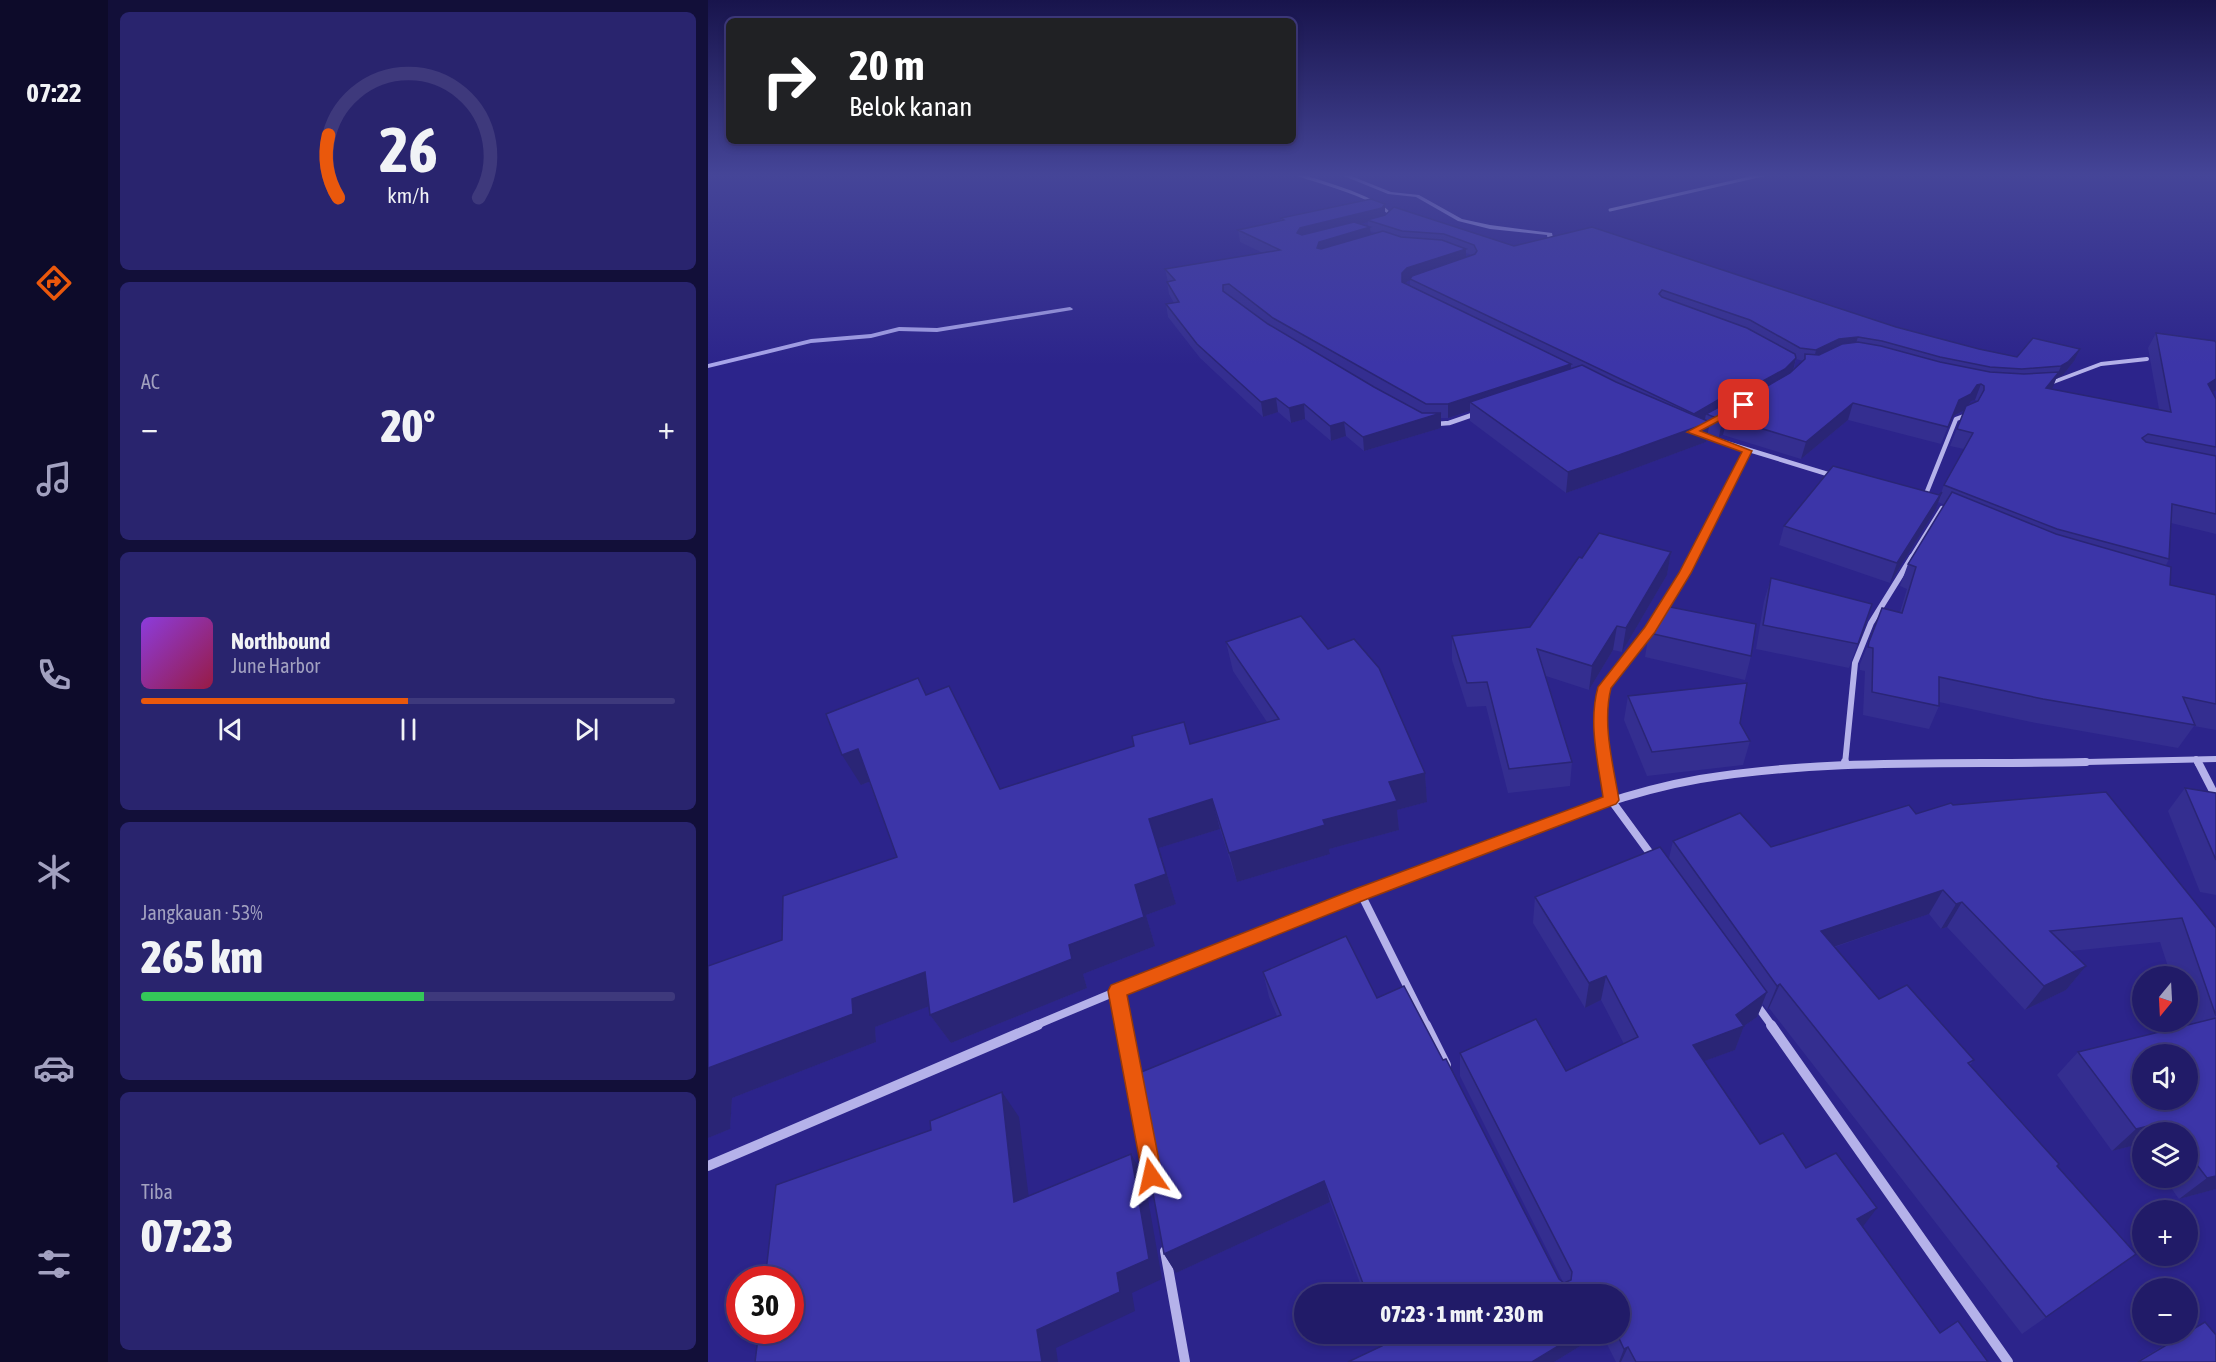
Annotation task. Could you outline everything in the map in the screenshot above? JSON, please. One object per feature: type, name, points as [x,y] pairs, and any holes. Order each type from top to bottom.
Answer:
[{"type":"street","points":[[2045,385],[2057,383],[2073,374],[2108,362],[2147,359]]},
{"type":"street","points":[[1952,512],[1923,502],[1956,419],[1968,414],[1971,409]]},
{"type":"street","points":[[1434,424],[1449,423],[1481,412]]},
{"type":"street","points":[[1692,432],[1747,451],[1835,476]]},
{"type":"street","points":[[1659,866],[1611,800],[1601,731],[1601,699],[1604,687],[1650,629],[1685,573],[1747,451]]},
{"type":"street","points":[[1845,765],[1855,663],[1871,623],[1942,508]]},
{"type":"street","points":[[2196,759],[2216,797]]},
{"type":"street","points":[[708,1166],[1117,991],[1361,894],[1611,800],[1650,788],[1717,775],[1845,765],[2216,759]]},
{"type":"street","points":[[1361,894],[1450,1073]]},
{"type":"street","points":[[1117,991],[1149,1165]]},
{"type":"street","points":[[1748,992],[2008,1362]]},
{"type":"street","points":[[1164,1246],[1185,1362]]},
{"type":"building","points":[[1254,238],[1334,238],[1319,242],[1317,248],[1321,249],[1360,238],[1409,238],[1442,240],[1466,249],[1407,268],[1402,273],[1402,282],[1571,364],[1448,404],[1426,404],[1273,318],[1229,284],[1223,285],[1223,291],[1268,324],[1374,387],[1422,413],[1441,413],[1363,437],[1344,422],[1330,426],[1304,404],[1289,408],[1276,398],[1261,402],[1197,344],[1166,304],[1179,302],[1167,282],[1175,280],[1165,269],[1280,250]]},
{"type":"building","points":[[1454,238],[1488,238],[1514,246],[1549,238],[1624,238],[1896,327],[1979,349],[2017,357],[2033,338],[2080,349],[2061,366],[2022,369],[1990,367],[1858,337],[1839,339],[1816,350],[1800,348],[1750,320],[1662,290],[1659,294],[1662,297],[1747,328],[1795,354],[1796,358],[1785,369],[1763,381],[1725,396],[1694,414],[1410,279],[1412,276],[1475,254],[1477,251],[1474,245]]},
{"type":"building","points":[[2156,333],[2215,341],[2216,343],[2216,379],[2208,384],[2216,399],[2216,447],[2148,434],[2142,438],[2146,442],[2216,456],[2216,514],[2172,504],[2169,559],[2057,529],[1944,485],[1973,433],[1957,429],[1966,406],[1978,401],[1984,390],[1981,384],[1977,385],[1971,394],[1959,400],[1948,427],[1853,403],[1806,442],[1727,418],[1722,420],[1706,414],[1790,373],[1805,359],[1805,354],[1819,355],[1842,344],[1858,342],[1990,372],[2024,374],[2059,372],[2046,388],[2171,412]]},
{"type":"building","points":[[1582,365],[1710,422],[1568,472],[1470,402]]},
{"type":"building","points":[[1833,466],[1939,495],[1942,492],[1897,563],[1784,526]]},
{"type":"building","points":[[1952,492],[2056,534],[2171,567],[2170,585],[2216,595],[2216,704],[2183,697],[2195,725],[2043,699],[1939,677],[1939,706],[1872,692],[1873,648],[1868,647],[1882,608],[1902,613],[1916,567],[1908,564]]},
{"type":"building","points":[[1599,533],[1671,552],[1626,628],[1617,626],[1592,666],[1537,649],[1572,762],[1509,769],[1487,682],[1467,683],[1452,636],[1530,627],[1579,557],[1582,558]]},
{"type":"building","points":[[1771,578],[1872,604],[1858,644],[1763,625]]},
{"type":"building","points":[[1660,605],[1756,624],[1751,656],[1649,633],[1653,614]]},
{"type":"building","points":[[1301,616],[1328,649],[1354,639],[1379,668],[1425,773],[1389,782],[1397,801],[1323,820],[1325,825],[1229,853],[1212,799],[1149,819],[1166,874],[1135,885],[1144,917],[1069,945],[1072,959],[930,1015],[925,972],[852,999],[853,1014],[708,1068],[708,966],[782,940],[783,896],[897,857],[858,749],[842,755],[826,714],[918,678],[926,695],[949,686],[1000,789],[1134,746],[1132,736],[1184,722],[1190,744],[1279,719],[1226,642]]},
{"type":"building","points":[[1747,683],[1740,723],[1750,741],[1652,752],[1628,696]]},
{"type":"building","points":[[2185,788],[2216,793],[2216,860]]},
{"type":"building","points":[[2106,792],[2216,928],[2216,1016],[2182,918],[2050,931],[2086,966],[2044,986],[1962,902],[1956,904],[1943,890],[1821,931],[1879,999],[1907,985],[1974,1060],[1968,1063],[2132,1250],[2132,1257],[2046,1317],[1780,984],[1777,986],[1673,841],[1740,813],[1771,847],[1909,805],[1916,814],[1951,803],[1953,805]]},
{"type":"building","points":[[1660,847],[1767,992],[1736,1015],[1744,1026],[1693,1045],[1760,1144],[1783,1133],[1806,1168],[1836,1153],[1877,1208],[1857,1219],[1940,1333],[1958,1321],[1988,1362],[1636,1362],[1628,1347],[1624,1349],[1622,1344],[1630,1344],[1630,1284],[1363,1284],[1324,1181],[1164,1254],[1145,1149],[1151,1146],[1134,1075],[1281,1015],[1263,972],[1346,936],[1377,998],[1404,986],[1443,1060],[1446,1059],[1559,1279],[1564,1283],[1571,1280],[1572,1272],[1460,1053],[1536,1019],[1566,1071],[1638,1037],[1606,976],[1589,983],[1535,897]]},
{"type":"building","points":[[2216,1018],[2216,1176],[2207,1178],[2198,1166],[2198,1122],[2132,1124],[2078,1052],[2159,1032],[2198,1032],[2198,1022]]},
{"type":"building","points":[[1002,1092],[1014,1202],[1131,1154],[1149,1259],[1117,1273],[1120,1292],[1037,1330],[1042,1362],[755,1362],[757,1344],[804,1344],[804,1266],[767,1266],[776,1185],[931,1130],[930,1121]]},
{"type":"building","points":[[2205,1322],[2216,1335],[2216,1362],[2138,1362],[2168,1344],[2198,1344],[2198,1326]]},
{"type":"building","points":[[1381,1344],[1562,1344],[1532,1362],[1348,1362],[1382,1346]]},
{"type":"waterway","points":[[1551,238],[1553,252]]},
{"type":"waterway","points":[[708,366],[811,341],[871,336],[899,329],[937,330],[1070,309]]},
{"type":"route","points":[[1151,1176],[1117,991],[1361,894],[1611,800],[1601,731],[1601,699],[1604,687],[1650,629],[1685,573],[1747,451],[1692,432],[1744,405]]}]
